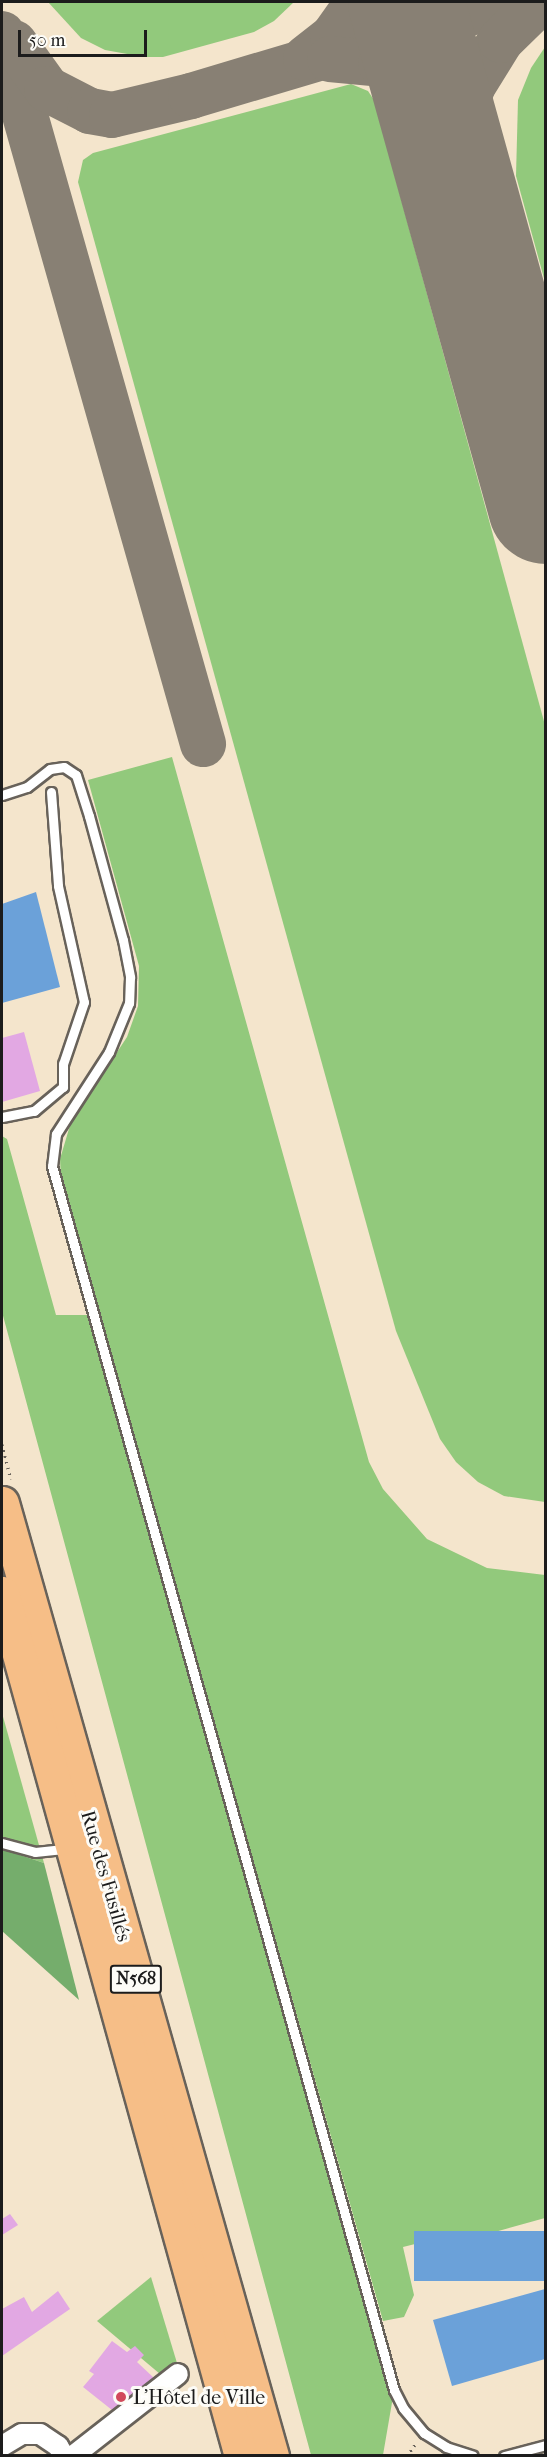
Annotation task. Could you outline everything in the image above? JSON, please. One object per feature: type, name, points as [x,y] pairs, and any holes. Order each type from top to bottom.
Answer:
[{"type":"highway","name":"Rue des Fusillés","points":[[2,1503],[272,2456]]},
{"type":"highway","name":"Rue des Fusillés","points":[[2,1593],[236,2449]]},
{"type":"street","points":[[73,2456],[178,2374]]},
{"type":"street","points":[[2,2446],[22,2434],[40,2434],[58,2446],[64,2456]]},
{"type":"lane","points":[[2,795],[27,787],[56,767],[76,775],[123,940],[130,977],[129,1003],[109,1052],[56,1134],[52,1166],[394,2391],[414,2424],[446,2447],[472,2456]]},
{"type":"lane","points":[[51,792],[58,886],[84,1002],[63,1064],[63,1087]]},
{"type":"lane","points":[[63,1087],[78,1097]]},
{"type":"lane","points":[[2,1117],[34,1111],[63,1087]]},
{"type":"lane","points":[[2,1844],[35,1852],[72,1848]]},
{"type":"lane","points":[[504,2456],[546,2445]]},
{"type":"green space","points":[[48,2],[294,2],[274,21],[254,32],[163,57],[144,57],[105,50],[81,38]]},
{"type":"green space","points":[[545,47],[545,282],[516,176],[518,100],[531,68]]},
{"type":"green space","points":[[351,84],[368,91],[374,100],[545,725],[545,1502],[504,1496],[478,1482],[456,1462],[440,1439],[396,1331],[78,182],[83,160],[93,153]]},
{"type":"green space","points":[[172,757],[369,1462],[383,1489],[427,1539],[487,1568],[545,1575],[545,2218],[434,2249],[431,2240],[403,2247],[414,2295],[404,2317],[383,2321],[61,1179],[60,1159],[71,1122],[127,1037],[138,1006],[139,966],[88,780]]},
{"type":"green space","points":[[2,1136],[7,1139],[56,1315],[91,1315],[394,2391],[383,2455],[311,2455],[2,1312]]},
{"type":"green space","points":[[2,1713],[44,1863],[2,1849]]},
{"type":"green space","points":[[2,1849],[44,1863],[79,2000],[2,1931]]},
{"type":"green space","points":[[151,2277],[177,2363],[160,2374],[97,2321]]},
{"type":"water","points":[[36,892],[60,987],[2,1003],[2,904]]},
{"type":"water","points":[[414,2231],[545,2231],[545,2281],[414,2281]]},
{"type":"water","points":[[545,2289],[545,2359],[452,2386],[433,2320]]},
{"type":"building","points":[[24,1032],[40,1091],[2,1102],[2,1038]]},
{"type":"building","points":[[10,2214],[18,2225],[2,2235],[2,2219]]},
{"type":"building","points":[[58,2291],[70,2309],[2,2356],[2,2309],[24,2297],[32,2312]]},
{"type":"building","points":[[112,2341],[127,2352],[135,2346],[144,2355],[137,2362],[154,2378],[112,2410],[83,2387],[94,2374],[89,2371]]},
{"type":"taxiway","points":[[306,58],[333,37],[358,2]]},
{"type":"taxiway","points":[[14,43],[47,89],[90,111],[112,115],[191,96],[506,2]]},
{"type":"taxiway","points":[[464,213],[460,157],[463,117],[472,87],[501,40],[540,2]]},
{"type":"taxiway","points":[[2,34],[203,744]]},
{"type":"taxiway","points":[[330,59],[381,64],[410,83],[439,124]]},
{"type":"runway","points":[[406,2],[546,506]]},
{"type":"place","name":"L'Hôtel de Ville","points":[[121,2397]]}]
